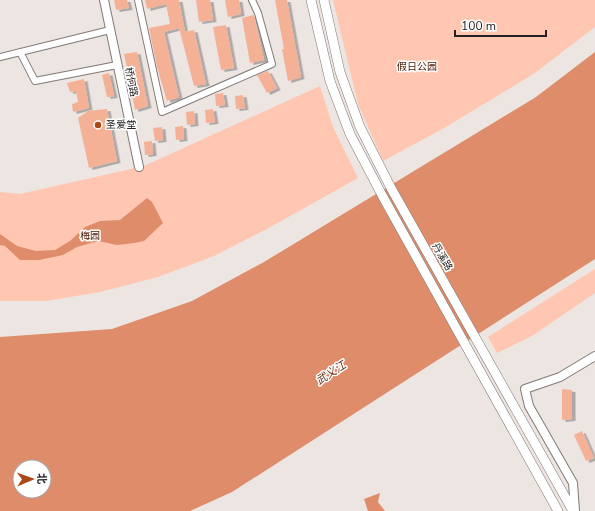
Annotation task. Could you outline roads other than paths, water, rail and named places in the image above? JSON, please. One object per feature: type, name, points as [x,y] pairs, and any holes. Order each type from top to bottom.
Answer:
[{"type":"main road","points":[[311,0],[330,81],[350,134],[383,197],[558,511]]},
{"type":"main road","name":"丹溪路","points":[[324,0],[340,72],[360,127],[391,188],[574,511]]},
{"type":"street","name":"桥何路","points":[[104,0],[139,168]]},
{"type":"street","points":[[138,0],[162,112],[272,64],[258,13],[252,0]]},
{"type":"street","points":[[0,57],[110,30]]},
{"type":"street","points":[[20,52],[35,81],[117,65]]},
{"type":"street","points":[[574,511],[573,483],[529,406],[525,389],[560,377],[595,356]]},
{"type":"water","name":"武义江","points":[[595,52],[595,259],[232,492],[190,511],[0,511],[0,337],[112,329],[192,301],[264,262],[536,97]]},
{"type":"water","points":[[147,198],[152,202],[163,223],[144,241],[117,245],[98,241],[77,247],[63,255],[39,260],[20,260],[5,246],[0,245],[0,234],[17,246],[36,251],[55,250],[70,241],[85,227],[100,221],[120,220]]},
{"type":"water","points":[[380,493],[378,502],[385,511],[368,511],[364,499]]},
{"type":"place","name":"圣爱堂","points":[[98,125]]},
{"type":"park label","name":"假日公园","points":[[417,67]]},
{"type":"park label","name":"梅园","points":[[90,236]]}]
